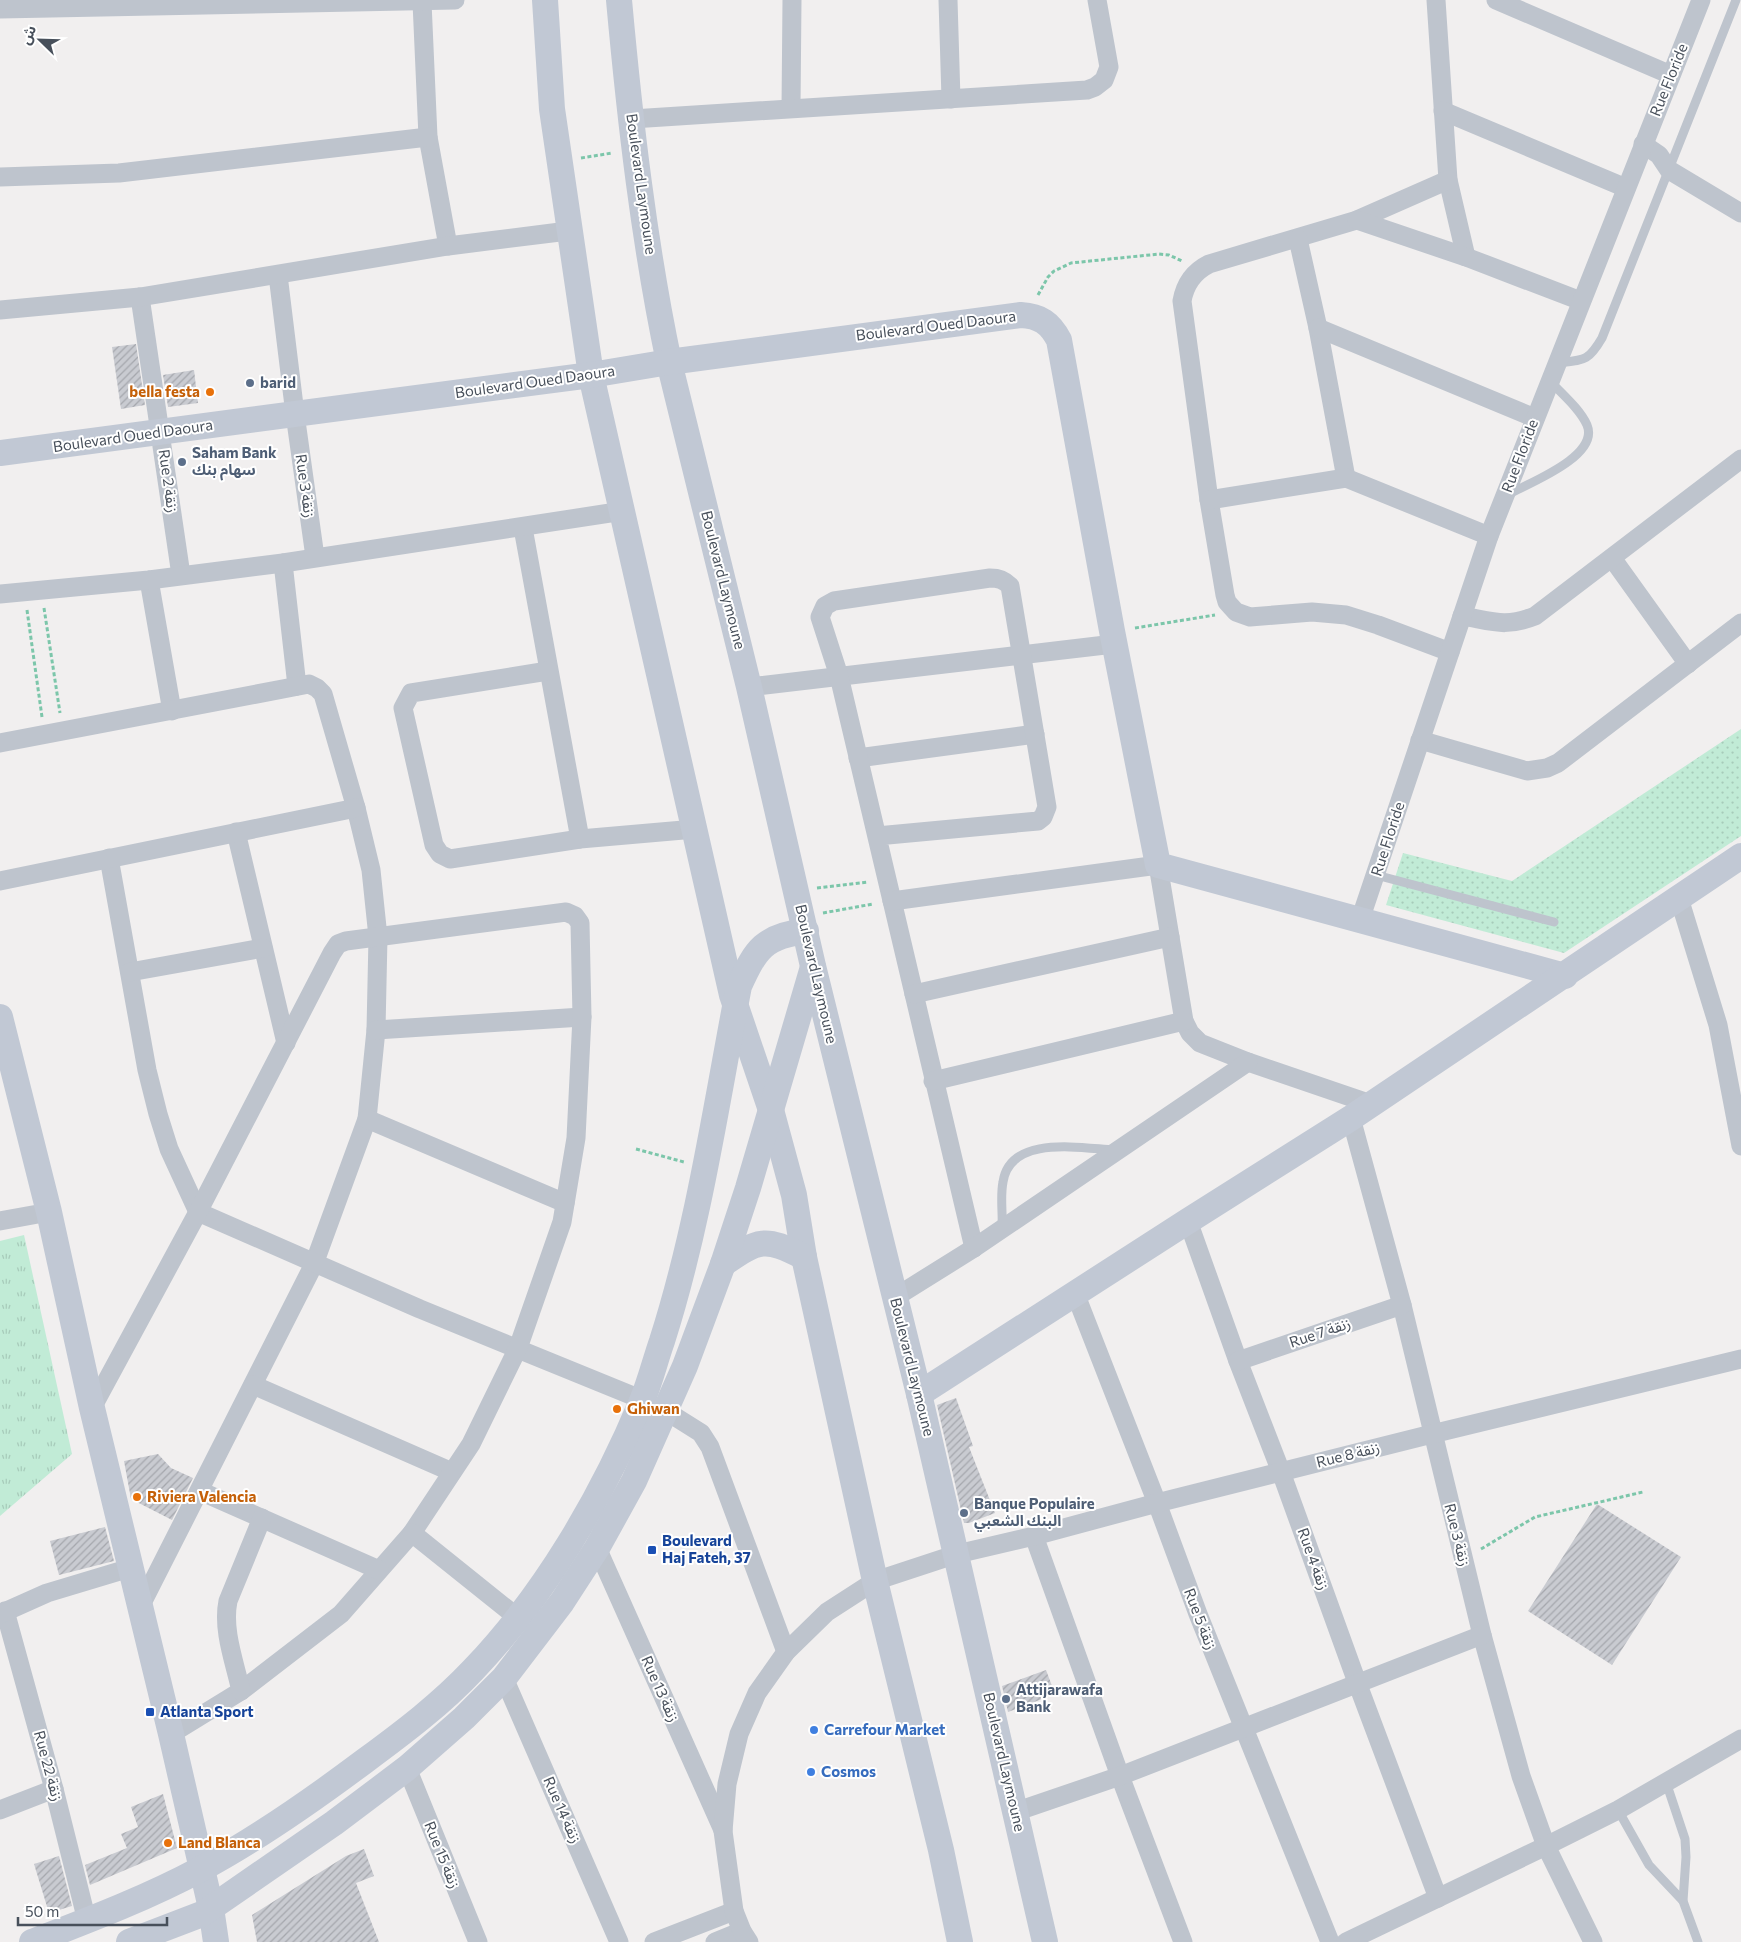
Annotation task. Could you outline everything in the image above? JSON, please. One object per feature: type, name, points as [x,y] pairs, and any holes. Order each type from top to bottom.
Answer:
[{"type":"street","points":[[0,9],[455,0]]},
{"type":"street","points":[[545,0],[552,109],[590,375],[623,511],[735,1008],[771,1110],[794,1195],[804,1257],[875,1581],[941,1850],[960,1942]]},
{"type":"street","name":"Boulevard Laymoune","points":[[619,0],[645,218],[661,325],[669,362],[749,687],[813,966],[919,1394],[1045,1942]]},
{"type":"street","points":[[791,108],[792,0]]},
{"type":"street","points":[[948,0],[951,99]]},
{"type":"street","points":[[632,119],[1095,88],[1104,80],[1109,67],[1097,0]]},
{"type":"street","points":[[1436,0],[1448,180],[1466,257]]},
{"type":"street","points":[[1496,0],[1671,76]]},
{"type":"street","name":"Rue Floride","points":[[1360,920],[1489,536],[1701,0]]},
{"type":"street","points":[[422,2],[428,137],[448,246]]},
{"type":"street","points":[[1443,110],[1626,188]]},
{"type":"street","points":[[0,177],[119,173],[428,137]]},
{"type":"street","points":[[1643,144],[1658,155],[1668,170],[1741,213]]},
{"type":"street","points":[[1448,180],[1358,220],[1209,264],[1196,273],[1186,286],[1182,301],[1209,500],[1224,595],[1227,602],[1236,612],[1250,617],[1312,612],[1346,615],[1450,652]]},
{"type":"street","points":[[1358,220],[1466,257],[1581,301]]},
{"type":"street","points":[[0,310],[140,297],[448,246],[568,231]]},
{"type":"street","points":[[1298,238],[1318,328],[1346,478]]},
{"type":"street","name":"Rue 3 زنقة","points":[[278,275],[315,558]]},
{"type":"street","name":"Rue 2 زنقة","points":[[140,297],[181,576]]},
{"type":"street","name":"Boulevard Oued Daoura","points":[[0,453],[590,375],[669,362],[1011,316],[1030,315],[1046,322],[1059,340],[1113,638]]},
{"type":"street","points":[[1318,328],[1535,418]]},
{"type":"street","points":[[1462,616],[1506,624],[1518,623],[1535,616],[1741,459]]},
{"type":"street","points":[[1209,500],[1346,478],[1489,536]]},
{"type":"street","points":[[0,594],[149,580],[283,563],[523,528],[623,511]]},
{"type":"street","points":[[523,528],[580,840]]},
{"type":"street","points":[[1612,558],[1688,664]]},
{"type":"street","points":[[283,563],[297,686]]},
{"type":"street","points":[[877,836],[1038,821],[1043,818],[1047,807],[1010,586],[998,578],[834,600],[825,606],[820,617],[839,676],[933,1081],[974,1248]]},
{"type":"street","points":[[149,580],[172,711]]},
{"type":"street","points":[[1420,740],[1522,770],[1536,771],[1547,768],[1558,763],[1741,623]]},
{"type":"street","points":[[749,687],[1022,655],[1113,638],[1158,865],[1184,1021],[1190,1033],[1200,1043],[1361,1111]]},
{"type":"street","points":[[548,671],[411,693],[403,708],[434,845],[440,854],[450,859],[580,840],[695,829]]},
{"type":"street","points":[[0,743],[309,684],[323,694],[356,808],[371,870],[378,937],[376,1030],[367,1119],[314,1264],[140,1607]]},
{"type":"street","points":[[858,758],[1035,734]]},
{"type":"street","points":[[0,881],[356,808]]},
{"type":"street","points":[[236,832],[286,1043]]},
{"type":"street","points":[[919,1394],[1361,1111],[1565,976],[1741,856]]},
{"type":"street","points":[[109,858],[147,1070],[158,1114],[169,1149],[198,1212],[314,1264],[643,1400]]},
{"type":"street","points":[[892,901],[1158,865],[1565,976]]},
{"type":"street","points":[[1679,898],[1718,1025],[1741,1146]]},
{"type":"street","points":[[92,1408],[198,1212],[338,944],[346,941],[566,912],[575,916],[580,923],[582,1017],[576,1138],[562,1222],[518,1348],[471,1444],[412,1533],[341,1614],[241,1691],[171,1734]]},
{"type":"street","points":[[32,1942],[87,1921],[202,1868],[304,1807],[428,1713],[474,1669],[518,1618],[555,1568],[598,1492],[643,1400],[677,1293],[706,1168],[739,986],[749,964],[763,946],[776,936],[804,924]]},
{"type":"street","points":[[914,994],[1170,937]]},
{"type":"street","points":[[130,972],[263,948]]},
{"type":"street","points":[[129,1942],[202,1914],[334,1823],[407,1768],[464,1718],[504,1678],[562,1602],[597,1548],[634,1481],[685,1366],[724,1264],[813,966]]},
{"type":"street","points":[[0,1017],[49,1212],[92,1408],[171,1734],[211,1908],[216,1942]]},
{"type":"street","points":[[376,1030],[582,1017]]},
{"type":"street","points":[[933,1081],[1184,1021]]},
{"type":"street","points":[[894,1298],[974,1248],[1248,1062]]},
{"type":"street","name":"Rue 3 زنقة","points":[[1361,1111],[1402,1305],[1432,1434],[1482,1635],[1521,1776],[1546,1846],[1593,1942]]},
{"type":"street","points":[[367,1119],[565,1203]]},
{"type":"street","points":[[0,1221],[49,1212]]},
{"type":"street","name":"Rue 4 زنقة","points":[[1188,1221],[1238,1361],[1281,1472],[1438,1898]]},
{"type":"street","points":[[724,1264],[742,1250],[766,1243],[782,1246],[804,1257]]},
{"type":"street","name":"Rue 5 زنقة","points":[[1075,1294],[1157,1503],[1198,1614],[1330,1942]]},
{"type":"street","name":"Rue 7 زنقة","points":[[1238,1361],[1402,1305]]},
{"type":"street","name":"Rue 8 زنقة","points":[[724,1831],[727,1784],[739,1734],[757,1693],[786,1652],[827,1612],[875,1581],[957,1554],[1432,1434],[1741,1359]]},
{"type":"street","points":[[254,1385],[452,1472]]},
{"type":"street","points":[[666,1411],[701,1433],[710,1447],[786,1652]]},
{"type":"street","points":[[200,1491],[379,1570]]},
{"type":"street","points":[[241,1691],[226,1624],[226,1612],[228,1601],[262,1518]]},
{"type":"street","points":[[412,1533],[518,1618]]},
{"type":"street","points":[[1034,1536],[1120,1776],[1183,1942]]},
{"type":"street","name":"Rue 13 زنقة","points":[[597,1548],[724,1831]]},
{"type":"street","points":[[2,1613],[47,1593],[130,1568]]},
{"type":"street","name":"Rue 22 زنقة","points":[[2,1613],[54,1789],[87,1921]]},
{"type":"street","points":[[1015,1812],[1120,1776],[1243,1727],[1358,1685],[1482,1635]]},
{"type":"street","name":"Rue 14 زنقة","points":[[504,1678],[619,1942]]},
{"type":"street","points":[[1357,1940],[1618,1810],[1741,1739]]},
{"type":"street","name":"Rue 15 زنقة","points":[[407,1768],[478,1942]]},
{"type":"street","points":[[0,1810],[54,1789]]},
{"type":"street","points":[[715,1942],[745,1937],[734,1911],[724,1831]]},
{"type":"street","points":[[654,1942],[734,1911]]},
{"type":"lane","points":[[1557,363],[1584,359],[1594,352],[1602,338],[1736,0]]},
{"type":"lane","points":[[1504,497],[1573,459],[1588,441],[1588,427],[1580,414],[1550,381]]},
{"type":"lane","points":[[1376,875],[1554,922]]},
{"type":"lane","points":[[1002,1229],[1003,1181],[1009,1165],[1023,1152],[1048,1147],[1118,1150]]},
{"type":"lane","points":[[1666,1782],[1685,1839],[1686,1857],[1683,1901]]},
{"type":"lane","points":[[1618,1810],[1649,1865],[1683,1901],[1698,1942]]},
{"type":"path","points":[[1030,315],[1042,285],[1048,277],[1054,271],[1070,263],[1159,254],[1180,259],[1196,273]]},
{"type":"path","points":[[33,590],[63,732]]},
{"type":"path","points":[[33,590],[45,735]]},
{"type":"path","points":[[1113,638],[1236,612]]},
{"type":"path","points":[[796,891],[887,880]]},
{"type":"path","points":[[804,924],[892,901]]},
{"type":"path","points":[[636,1149],[706,1168]]},
{"type":"path","points":[[1463,1560],[1536,1516],[1643,1492]]},
{"type":"green space","points":[[1741,729],[1741,836],[1564,953],[1386,905],[1403,853],[1512,881]]},
{"type":"green space","points":[[24,1235],[72,1454],[0,1516],[0,1241]]},
{"type":"building","points":[[136,344],[145,405],[121,409],[112,347]]},
{"type":"building","points":[[194,370],[198,403],[168,407],[163,375]]},
{"type":"building","points":[[956,1398],[973,1446],[969,1447],[995,1513],[969,1523],[964,1523],[937,1405]]},
{"type":"building","points":[[158,1454],[171,1468],[193,1478],[172,1520],[131,1499],[124,1461]]},
{"type":"building","points":[[1597,1504],[1681,1557],[1612,1665],[1528,1611]]},
{"type":"building","points":[[105,1527],[114,1561],[59,1575],[50,1541]]},
{"type":"building","points":[[1046,1670],[1055,1694],[1008,1712],[1002,1686]]},
{"type":"building","points":[[163,1794],[177,1848],[90,1885],[85,1865],[127,1848],[121,1834],[138,1827],[131,1807]]},
{"type":"building","points":[[364,1849],[374,1876],[356,1883],[379,1942],[257,1942],[252,1915],[346,1856]]},
{"type":"building","points":[[59,1856],[72,1906],[49,1913],[34,1864]]},
{"type":"place","name":"barid","points":[[250,383]]},
{"type":"place","name":"bella festa","points":[[210,392]]},
{"type":"place","name":"Saham Bank سهام بنك","points":[[182,462]]},
{"type":"place","name":"Ghiwan","points":[[617,1409]]},
{"type":"place","name":"Riviera Valencia","points":[[137,1497]]},
{"type":"place","name":"Banque Populaire البنك الشعبي","points":[[964,1513]]},
{"type":"place","name":"Boulevard Haj Fateh, 37","points":[[652,1550]]},
{"type":"place","name":"Attijarawafa Bank","points":[[1006,1699]]},
{"type":"place","name":"Atlanta Sport","points":[[150,1712]]},
{"type":"place","name":"Carrefour Market","points":[[814,1730]]},
{"type":"place","name":"Cosmos","points":[[811,1772]]},
{"type":"place","name":"Land Blanca","points":[[168,1843]]}]
